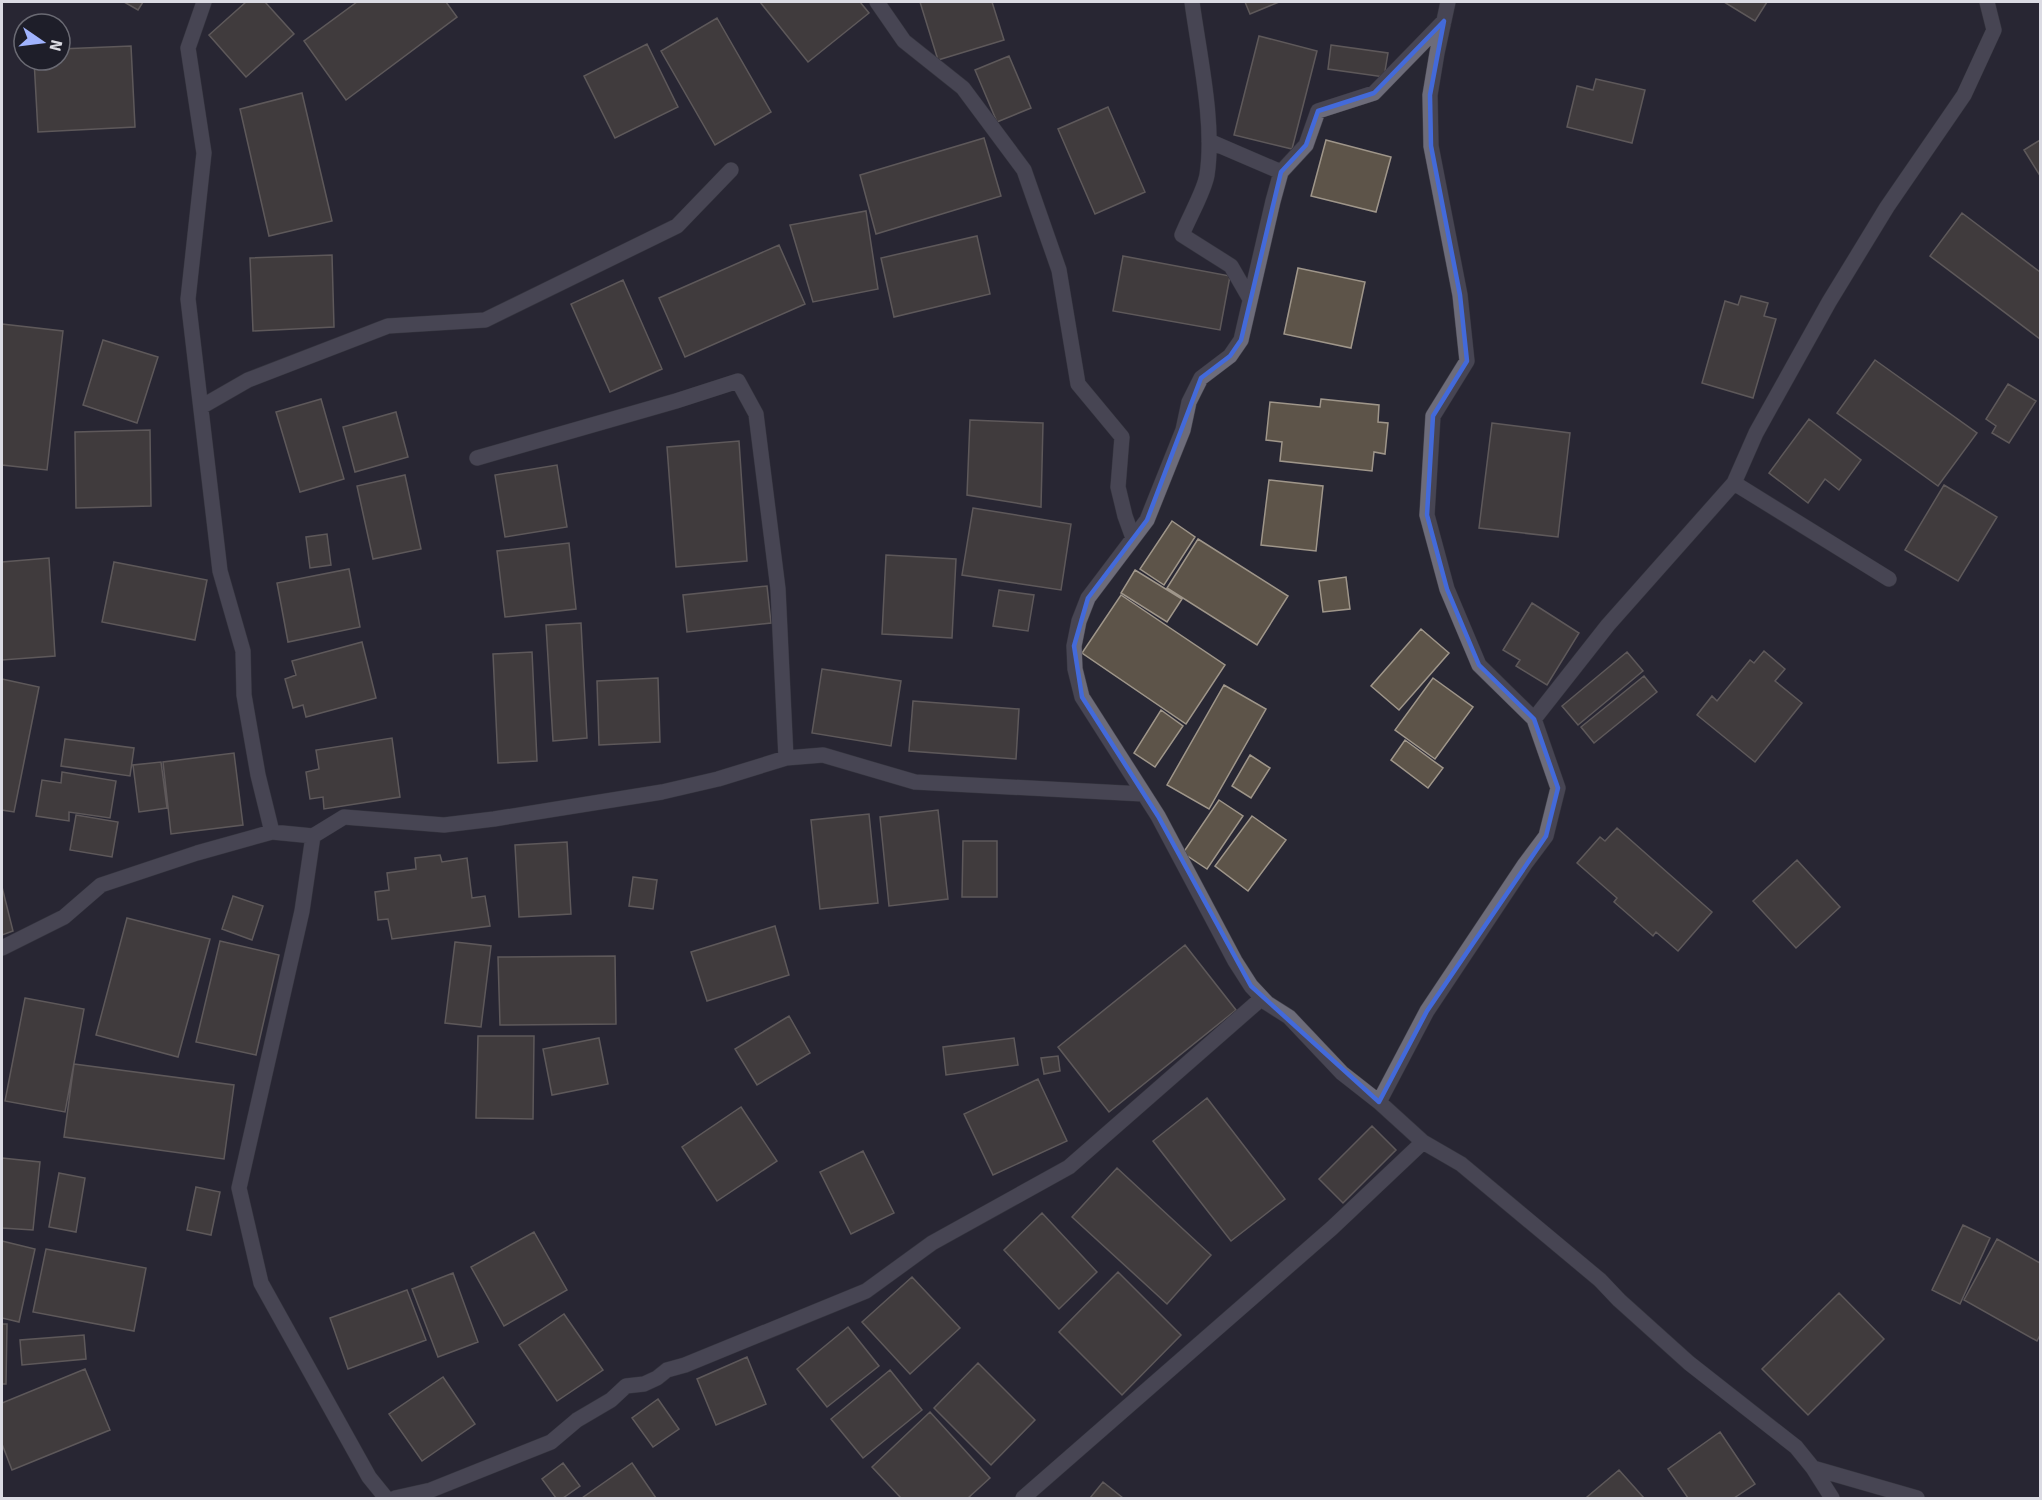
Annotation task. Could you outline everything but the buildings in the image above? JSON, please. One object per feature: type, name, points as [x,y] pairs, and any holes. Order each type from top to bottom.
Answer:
[{"type":"street","points":[[204,2],[189,48],[204,153],[188,299],[220,571],[243,651],[244,695],[258,775],[272,832]]},
{"type":"street","points":[[877,2],[904,40],[963,88],[1024,170],[1059,270],[1078,384],[1122,437],[1118,488],[1133,538]]},
{"type":"street","points":[[1192,2],[1209,141],[1204,185],[1182,235],[1231,266],[1250,299]]},
{"type":"street","points":[[1379,1102],[1427,1011],[1546,836],[1558,788],[1534,718],[1479,665],[1447,589],[1427,515],[1433,416],[1467,361],[1460,295],[1431,146],[1430,95],[1448,2]]},
{"type":"street","points":[[1534,718],[1608,625],[1734,483],[1756,433],[1829,302],[1887,207],[1964,94],[1994,30],[1987,2]]},
{"type":"street","points":[[1444,21],[1374,93],[1318,111],[1306,145],[1281,172],[1241,340],[1230,356],[1201,378],[1189,402],[1184,430],[1147,520],[1088,598],[1079,621],[1074,646],[1075,669],[1082,697],[1158,816],[1235,961],[1251,986],[1262,998],[1289,1017],[1342,1072],[1423,1142],[1461,1164],[1570,1255],[1689,1363],[1796,1447],[1814,1468],[1832,1498]]},
{"type":"street","points":[[1209,141],[1281,172]]},
{"type":"street","points":[[201,407],[248,380],[388,326],[485,320],[677,226],[731,170]]},
{"type":"street","points":[[477,458],[738,381],[756,414],[778,590],[786,758]]},
{"type":"street","points":[[1734,483],[1889,579]]},
{"type":"street","points":[[2,948],[64,917],[101,885],[197,853],[272,832],[313,836],[344,817],[444,825],[494,819],[662,792],[718,779],[786,758],[823,755],[915,782],[1143,794]]},
{"type":"street","points":[[313,836],[303,911],[239,1188],[261,1283],[369,1477],[386,1498]]},
{"type":"street","points":[[395,1498],[431,1490],[551,1442],[577,1420],[611,1401],[626,1386],[644,1384],[667,1370],[685,1365],[866,1291],[932,1243],[1070,1167],[1262,998]]},
{"type":"street","points":[[1023,1498],[1323,1236],[1423,1142]]},
{"type":"street","points":[[1814,1468],[1917,1498]]},
{"type":"highlighted area","points":[[1444,21],[1430,95],[1431,146],[1460,295],[1467,361],[1433,416],[1427,515],[1447,589],[1479,665],[1534,719],[1558,788],[1546,836],[1427,1011],[1379,1102],[1251,986],[1158,816],[1082,697],[1074,646],[1088,598],[1147,520],[1201,378],[1230,356],[1241,340],[1281,172],[1306,145],[1318,111],[1374,93]]}]
